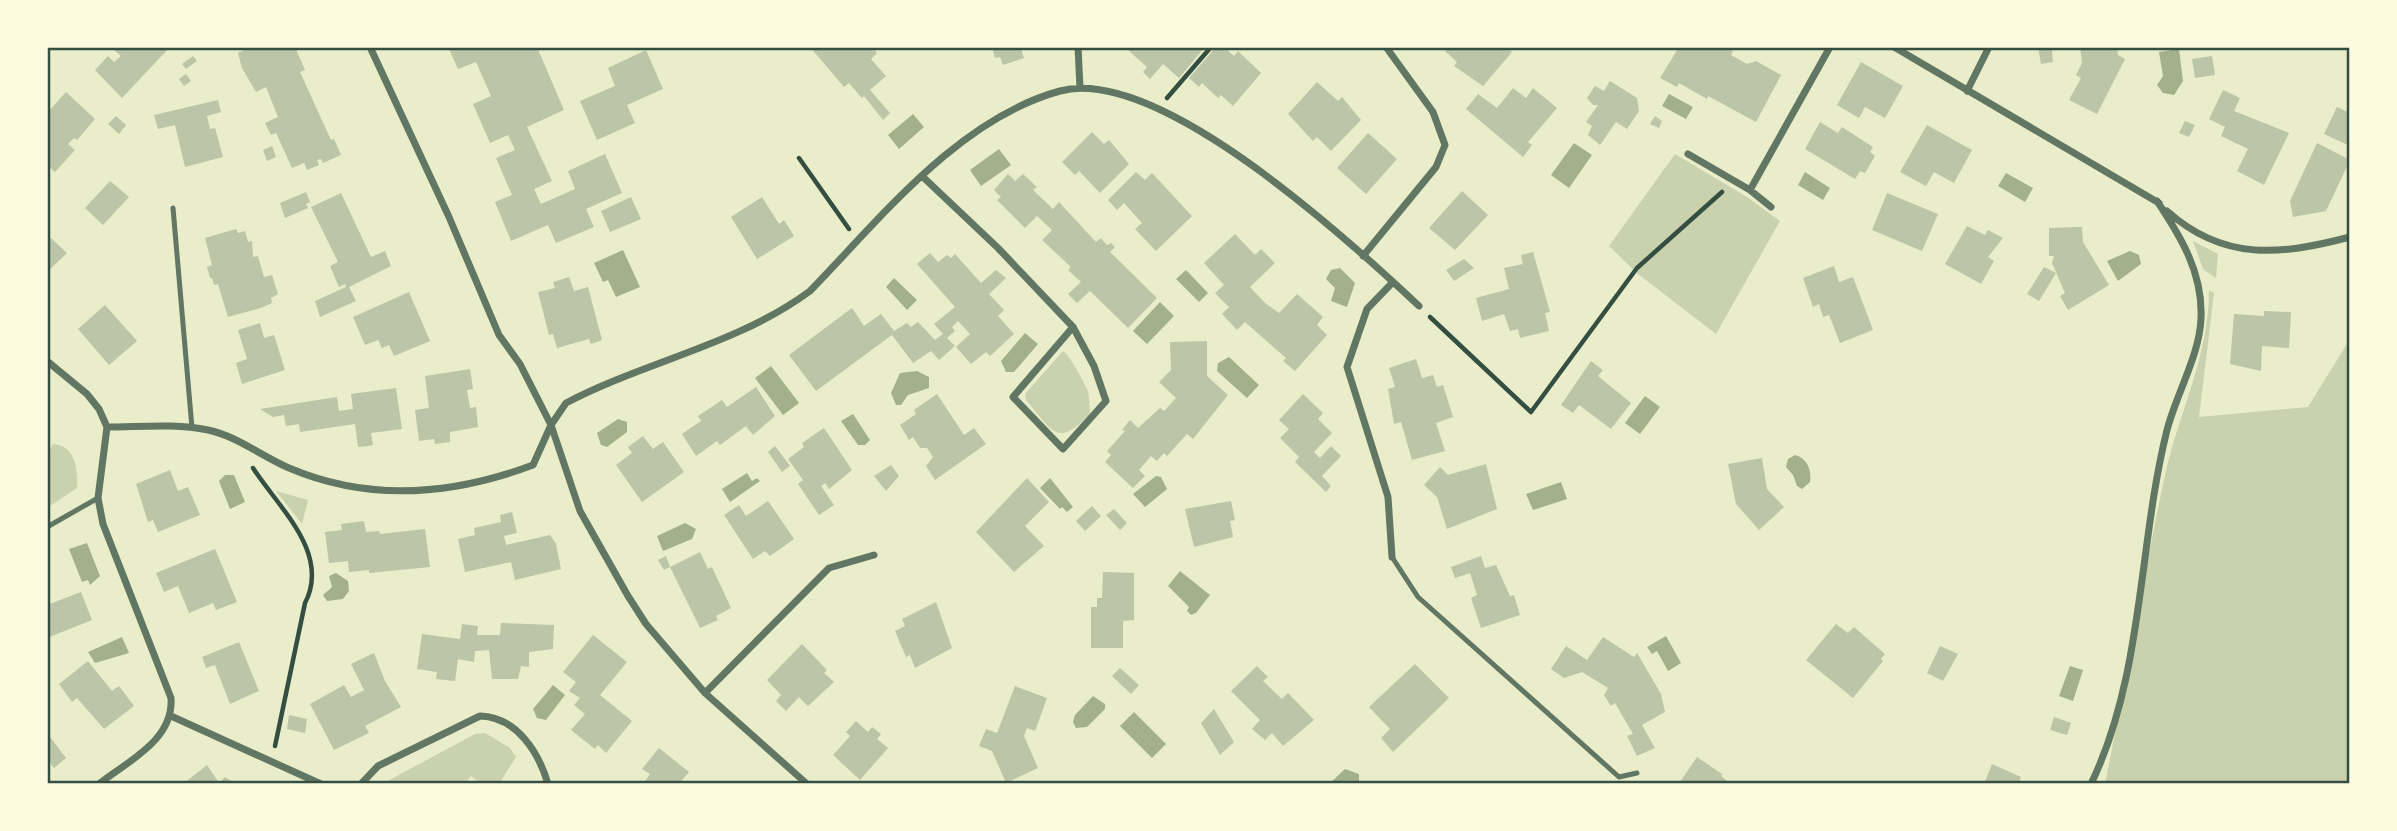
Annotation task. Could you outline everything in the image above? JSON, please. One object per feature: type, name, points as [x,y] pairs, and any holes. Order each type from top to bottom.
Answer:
[{"type":"street","points":[[370,47],[449,217],[499,335],[520,364],[551,425],[580,511],[621,584],[646,624],[705,692],[807,784]]},
{"type":"street","points":[[1077,47],[1080,88]]},
{"type":"street","points":[[1363,256],[1436,167],[1445,145],[1433,112],[1386,47]]},
{"type":"street","points":[[1750,190],[1830,47]]},
{"type":"street","points":[[1894,47],[2157,201],[2189,229],[2216,243],[2252,251],[2288,251],[2350,237]]},
{"type":"street","points":[[1967,91],[1989,47]]},
{"type":"street","points":[[107,426],[192,428],[231,437],[288,468],[315,477],[372,488],[419,491],[478,484],[533,465],[551,425],[566,403],[752,327],[783,310],[810,290],[960,142],[991,122],[1060,92],[1080,88],[1114,95],[1157,110],[1211,138],[1270,178],[1419,306]]},
{"type":"street","points":[[1688,154],[1750,190],[1771,207]]},
{"type":"street","points":[[923,177],[998,247],[1073,327],[1094,366],[1106,401],[1063,449],[1013,397],[1073,327]]},
{"type":"street","points":[[2091,784],[2125,678],[2167,430],[2201,320],[2201,300],[2189,254],[2157,201]]},
{"type":"street","points":[[1392,557],[1388,497],[1347,367],[1367,309],[1393,282]]},
{"type":"street","points":[[47,361],[87,394],[99,409],[107,426],[98,498],[103,524],[165,678],[171,716],[160,736],[99,784]]},
{"type":"street","points":[[705,692],[829,568],[874,555]]},
{"type":"street","points":[[171,716],[321,784]]},
{"type":"street","points":[[361,784],[378,766],[480,716],[496,719],[531,743],[542,762],[548,784]]},
{"type":"lane","points":[[173,208],[192,428]]},
{"type":"lane","points":[[47,527],[98,498]]},
{"type":"lane","points":[[1392,557],[1418,597],[1619,776],[1637,773]]},
{"type":"path","points":[[1157,110],[1211,47]]},
{"type":"path","points":[[799,158],[859,241]]},
{"type":"path","points":[[1419,306],[1531,412],[1637,268],[1723,192],[1728,178]]},
{"type":"path","points":[[247,446],[254,470],[302,535],[311,572],[312,591],[305,603],[272,761]]},
{"type":"shaded area","points":[[2179,49],[2183,81],[2174,95],[2163,93],[2157,85],[2163,76],[2159,52]]},
{"type":"shaded area","points":[[1669,94],[1693,107],[1686,119],[1662,106]]},
{"type":"shaded area","points":[[913,114],[924,127],[899,149],[888,135]]},
{"type":"shaded area","points":[[1574,143],[1592,155],[1569,188],[1551,175]]},
{"type":"shaded area","points":[[999,149],[1011,165],[981,186],[970,170]]},
{"type":"shaded area","points":[[1675,154],[1747,197],[1780,221],[1716,334],[1638,274],[1609,246]]},
{"type":"shaded area","points":[[1805,172],[1830,188],[1823,200],[1798,185]]},
{"type":"shaded area","points":[[2006,173],[2033,188],[2025,202],[1998,186]]},
{"type":"shaded area","points":[[2193,241],[2218,254],[2216,278],[2203,269]]},
{"type":"shaded area","points":[[623,250],[640,287],[616,297],[608,280],[603,282],[594,263]]},
{"type":"shaded area","points":[[2130,251],[2139,255],[2141,264],[2118,281],[2107,261]]},
{"type":"shaded area","points":[[1340,268],[1355,283],[1347,307],[1331,301],[1335,288],[1326,279],[1331,270]]},
{"type":"shaded area","points":[[1186,270],[1208,293],[1199,302],[1176,279]]},
{"type":"shaded area","points":[[894,278],[917,300],[907,310],[886,287]]},
{"type":"shaded area","points":[[2209,290],[2214,293],[2199,417],[2308,407],[2350,339],[2350,784],[2105,784],[2165,475],[2204,338]]},
{"type":"shaded area","points":[[1160,302],[1174,316],[1147,344],[1133,331]]},
{"type":"shaded area","points":[[1025,333],[1038,344],[1014,372],[1006,372],[1001,361]]},
{"type":"shaded area","points":[[1063,351],[1087,389],[1090,413],[1070,431],[1062,433],[1049,427],[1026,400],[1025,394]]},
{"type":"shaded area","points":[[1229,357],[1259,385],[1247,398],[1217,371],[1218,363]]},
{"type":"shaded area","points":[[771,366],[799,403],[783,415],[755,378]]},
{"type":"shaded area","points":[[917,371],[929,377],[929,388],[908,395],[901,405],[896,405],[891,393],[900,373]]},
{"type":"shaded area","points":[[1645,396],[1660,407],[1640,434],[1625,423]]},
{"type":"shaded area","points":[[853,414],[870,440],[865,445],[858,445],[841,421]]},
{"type":"shaded area","points":[[618,419],[627,422],[627,432],[607,447],[601,445],[597,433]]},
{"type":"shaded area","points":[[53,444],[61,445],[71,454],[76,467],[77,488],[47,508],[47,454]]},
{"type":"shaded area","points":[[1795,455],[1806,462],[1810,473],[1810,482],[1802,489],[1797,486],[1786,467],[1788,459]]},
{"type":"shaded area","points":[[747,473],[752,481],[757,478],[760,481],[730,502],[722,489]]},
{"type":"shaded area","points":[[225,475],[234,475],[245,502],[230,509],[219,481]]},
{"type":"shaded area","points":[[1156,476],[1161,477],[1167,489],[1145,507],[1133,494]]},
{"type":"shaded area","points":[[1050,478],[1073,507],[1067,512],[1062,507],[1060,509],[1040,488]]},
{"type":"shaded area","points":[[1561,482],[1567,499],[1533,510],[1526,494]]},
{"type":"shaded area","points":[[276,491],[308,500],[302,524]]},
{"type":"shaded area","points":[[685,523],[696,529],[692,539],[663,551],[657,536]]},
{"type":"shaded area","points":[[87,543],[100,576],[90,585],[88,580],[82,582],[69,549]]},
{"type":"shaded area","points":[[1180,571],[1210,595],[1196,613],[1191,615],[1187,611],[1189,607],[1168,586]]},
{"type":"shaded area","points":[[336,573],[348,581],[349,591],[343,599],[327,601],[323,595],[332,587],[329,576]]},
{"type":"shaded area","points":[[1666,636],[1681,663],[1668,671],[1657,651],[1652,654],[1647,647]]},
{"type":"shaded area","points":[[122,637],[129,653],[95,663],[88,652]]},
{"type":"shaded area","points":[[2070,666],[2083,670],[2073,701],[2059,696]]},
{"type":"shaded area","points":[[553,685],[565,695],[546,720],[537,718],[533,709]]},
{"type":"shaded area","points":[[1093,696],[1105,704],[1105,709],[1087,727],[1076,728],[1073,722],[1075,715]]},
{"type":"shaded area","points":[[1134,712],[1166,744],[1152,758],[1120,726]]},
{"type":"shaded area","points":[[485,733],[510,748],[516,757],[499,784],[481,784],[471,776],[465,784],[382,784],[475,734]]},
{"type":"shaded area","points":[[1345,769],[1359,774],[1359,784],[1329,784]]},
{"type":"building","points":[[117,47],[170,47],[122,98],[95,70],[108,56],[114,62],[121,56],[114,50]]},
{"type":"building","points":[[250,47],[295,47],[305,70],[300,72],[331,140],[334,139],[341,155],[323,163],[321,159],[317,160],[319,165],[307,170],[304,163],[292,168],[276,133],[271,135],[265,123],[278,117],[266,87],[256,92],[242,68],[238,53]]},
{"type":"building","points":[[448,47],[537,47],[564,110],[527,127],[552,181],[534,189],[541,204],[575,189],[568,171],[605,154],[622,193],[586,209],[594,227],[556,243],[548,225],[511,241],[495,202],[512,195],[496,158],[515,150],[508,135],[490,143],[473,104],[491,96],[476,62],[458,69]]},
{"type":"building","points":[[810,47],[872,47],[877,53],[871,59],[886,76],[870,90],[890,113],[883,120],[864,96],[862,98],[849,83],[844,87]]},
{"type":"building","points":[[992,47],[1026,48],[1021,49],[1024,58],[1003,65],[1000,57],[995,58]]},
{"type":"building","points":[[1130,47],[1205,47],[1179,78],[1163,64],[1150,79],[1143,72],[1147,67],[1128,50]]},
{"type":"building","points":[[1216,47],[1224,47],[1234,56],[1238,51],[1261,73],[1233,106],[1221,95],[1218,98],[1202,83],[1199,87],[1189,78]]},
{"type":"building","points":[[1448,47],[1507,47],[1512,52],[1483,86],[1454,66],[1457,62],[1445,51]]},
{"type":"building","points":[[1679,47],[1726,47],[1733,51],[1731,55],[1747,64],[1756,61],[1781,75],[1756,122],[1708,96],[1707,99],[1679,83],[1677,87],[1660,78]]},
{"type":"building","points":[[2038,47],[2061,49],[2052,50],[2053,62],[2041,64]]},
{"type":"building","points":[[2080,47],[2117,47],[2118,55],[2125,59],[2097,114],[2069,100],[2081,78],[2076,75],[2082,63]]},
{"type":"building","points":[[646,50],[663,89],[627,105],[635,123],[597,140],[580,101],[615,86],[608,68]]},
{"type":"building","points":[[193,56],[197,61],[186,69],[182,64]]},
{"type":"building","points":[[2212,56],[2215,75],[2195,78],[2192,59]]},
{"type":"building","points":[[1861,62],[1903,86],[1885,118],[1865,107],[1859,118],[1837,105]]},
{"type":"building","points":[[186,74],[191,81],[184,86],[179,79]]},
{"type":"building","points":[[1610,81],[1637,98],[1639,111],[1627,129],[1616,122],[1600,145],[1588,135],[1592,126],[1586,122],[1598,105],[1593,105],[1587,98],[1595,86],[1604,91]]},
{"type":"building","points":[[1317,82],[1338,101],[1342,97],[1361,120],[1331,151],[1317,137],[1313,141],[1288,114]]},
{"type":"building","points":[[1513,88],[1526,98],[1533,88],[1557,108],[1528,142],[1532,145],[1523,157],[1466,109],[1478,94],[1497,108]]},
{"type":"building","points":[[2223,90],[2240,98],[2234,111],[2289,133],[2264,185],[2237,171],[2248,149],[2221,136],[2225,127],[2209,119]]},
{"type":"building","points":[[66,92],[95,119],[77,140],[74,138],[68,144],[75,150],[55,172],[47,165],[47,113]]},
{"type":"building","points":[[218,100],[221,112],[207,116],[210,129],[215,128],[223,157],[185,167],[175,125],[158,129],[154,115]]},
{"type":"building","points":[[2337,107],[2350,113],[2350,146],[2324,134]]},
{"type":"building","points":[[116,116],[126,125],[119,134],[108,124]]},
{"type":"building","points":[[1655,116],[1662,121],[1659,128],[1650,124]]},
{"type":"building","points":[[2185,121],[2195,125],[2189,137],[2179,133]]},
{"type":"building","points":[[1820,122],[1838,133],[1842,127],[1873,147],[1870,152],[1875,156],[1865,173],[1860,171],[1855,179],[1805,149]]},
{"type":"building","points":[[1927,125],[1972,150],[1954,183],[1934,172],[1926,186],[1900,172]]},
{"type":"building","points":[[1092,132],[1104,144],[1109,140],[1129,164],[1100,193],[1079,171],[1075,175],[1062,162]]},
{"type":"building","points":[[1368,133],[1397,159],[1366,194],[1337,168]]},
{"type":"building","points":[[2317,143],[2350,160],[2326,211],[2293,217],[2290,201]]},
{"type":"building","points":[[272,146],[276,157],[267,161],[263,150]]},
{"type":"building","points":[[1136,172],[1145,180],[1152,173],[1192,216],[1156,251],[1135,229],[1142,223],[1124,203],[1117,210],[1108,200]]},
{"type":"building","points":[[1008,174],[1015,181],[1023,174],[1037,187],[1033,190],[1053,209],[1059,202],[1096,242],[1101,238],[1107,245],[1111,243],[1115,247],[1110,252],[1157,298],[1128,328],[1090,291],[1077,303],[1068,294],[1081,282],[1068,270],[1071,267],[1042,240],[1052,230],[1037,216],[1025,228],[997,200],[1001,197],[994,190]]},
{"type":"building","points":[[110,181],[129,197],[103,225],[85,208]]},
{"type":"building","points":[[1462,191],[1488,215],[1455,250],[1429,228]]},
{"type":"building","points":[[306,192],[310,202],[306,204],[308,208],[285,218],[280,203]]},
{"type":"building","points":[[341,193],[371,257],[385,251],[391,266],[349,287],[356,301],[320,317],[315,301],[346,287],[345,284],[339,287],[330,266],[338,262],[311,207]]},
{"type":"building","points":[[1887,193],[1938,214],[1922,251],[1872,230]]},
{"type":"building","points":[[631,197],[641,219],[610,232],[601,211]]},
{"type":"building","points":[[762,197],[779,224],[784,220],[794,236],[757,259],[731,217]]},
{"type":"building","points":[[1967,226],[1985,235],[1988,230],[2003,238],[1988,257],[1994,261],[1981,284],[1945,264]]},
{"type":"building","points":[[2082,227],[2083,242],[2109,285],[2068,310],[2060,296],[2065,293],[2052,263],[2054,256],[2049,256],[2049,228]]},
{"type":"building","points":[[236,229],[238,233],[245,231],[248,242],[252,241],[253,257],[258,256],[264,277],[272,275],[278,294],[271,298],[272,303],[228,317],[218,284],[214,285],[210,278],[207,267],[212,265],[205,238]]},
{"type":"building","points":[[1235,234],[1255,255],[1261,249],[1275,263],[1250,287],[1265,303],[1279,313],[1297,294],[1323,317],[1317,325],[1327,335],[1295,371],[1283,361],[1286,358],[1245,322],[1237,330],[1222,314],[1229,307],[1215,293],[1224,285],[1204,263]]},
{"type":"building","points":[[51,238],[67,253],[47,272],[47,242]]},
{"type":"building","points":[[1533,252],[1550,312],[1545,313],[1549,331],[1520,338],[1518,329],[1510,331],[1504,314],[1482,321],[1476,298],[1509,289],[1504,268],[1523,264],[1521,255]]},
{"type":"building","points":[[930,253],[938,262],[947,255],[951,258],[955,254],[981,283],[996,270],[1006,278],[989,294],[1004,310],[998,316],[1014,334],[990,356],[986,352],[971,364],[956,347],[970,334],[958,321],[952,327],[955,331],[947,338],[955,346],[939,360],[931,351],[913,363],[892,335],[816,391],[789,355],[852,308],[864,326],[881,314],[894,331],[907,323],[911,327],[918,322],[935,340],[943,334],[934,324],[955,307],[917,264]]},
{"type":"building","points":[[1464,259],[1474,268],[1454,281],[1446,270]]},
{"type":"building","points":[[1834,266],[1839,282],[1853,277],[1873,330],[1840,343],[1829,315],[1823,317],[1819,304],[1813,307],[1803,278]]},
{"type":"building","points":[[2044,267],[2056,273],[2039,301],[2027,294]]},
{"type":"building","points":[[569,277],[574,291],[588,287],[602,340],[591,344],[589,339],[557,348],[553,334],[549,335],[538,292],[555,288],[553,282]]},
{"type":"building","points":[[409,292],[430,341],[394,356],[389,345],[382,348],[378,340],[365,345],[353,317]]},
{"type":"building","points":[[105,305],[137,341],[109,365],[78,329]]},
{"type":"building","points":[[2264,311],[2291,312],[2289,348],[2262,346],[2261,371],[2230,364],[2234,314],[2264,316]]},
{"type":"building","points":[[260,323],[264,338],[274,335],[285,370],[242,384],[236,363],[247,359],[238,330]]},
{"type":"building","points":[[1207,341],[1207,376],[1228,395],[1193,439],[1187,434],[1167,456],[1164,453],[1157,461],[1151,456],[1139,470],[1145,476],[1133,488],[1105,462],[1111,455],[1107,451],[1125,431],[1122,430],[1130,420],[1138,428],[1160,408],[1164,411],[1176,398],[1159,382],[1171,370],[1170,342]]},
{"type":"building","points":[[1416,359],[1422,378],[1433,375],[1437,387],[1443,385],[1453,417],[1436,423],[1445,451],[1412,460],[1401,422],[1394,424],[1388,389],[1395,387],[1389,368]]},
{"type":"building","points":[[1591,361],[1603,370],[1598,376],[1631,403],[1611,429],[1579,405],[1573,413],[1561,405]]},
{"type":"building","points":[[470,369],[473,389],[467,390],[470,408],[476,407],[478,427],[450,432],[450,442],[435,444],[434,439],[419,441],[415,410],[429,408],[425,376]]},
{"type":"building","points":[[756,387],[775,416],[753,435],[746,426],[720,445],[717,441],[696,456],[682,434],[701,421],[698,416],[722,400],[727,407]]},
{"type":"building","points":[[396,388],[402,429],[371,433],[373,445],[368,446],[358,447],[355,424],[300,432],[299,424],[286,426],[284,415],[273,417],[260,409],[337,397],[339,411],[353,409],[351,394]]},
{"type":"building","points":[[937,394],[964,435],[974,428],[986,444],[935,480],[926,466],[933,457],[927,448],[920,448],[913,437],[909,440],[900,425],[916,414],[914,410]]},
{"type":"building","points":[[1303,394],[1323,413],[1318,419],[1332,433],[1314,452],[1320,458],[1331,446],[1341,456],[1322,476],[1331,486],[1326,492],[1295,462],[1299,457],[1280,438],[1289,429],[1279,420]]},
{"type":"building","points":[[824,428],[852,470],[829,489],[825,483],[821,486],[834,505],[819,515],[798,484],[803,480],[788,459],[804,447],[802,443]]},
{"type":"building","points":[[643,436],[653,449],[663,442],[684,472],[642,502],[616,465],[632,453],[628,447]]},
{"type":"building","points":[[775,446],[790,466],[782,472],[768,452]]},
{"type":"building","points":[[1762,458],[1767,489],[1784,507],[1759,530],[1736,504],[1728,464]]},
{"type":"building","points":[[1486,464],[1497,509],[1447,529],[1437,497],[1424,485],[1440,467],[1448,475]]},
{"type":"building","points":[[891,465],[899,476],[886,491],[874,476]]},
{"type":"building","points":[[170,470],[178,491],[188,487],[200,515],[158,532],[153,520],[148,522],[136,484]]},
{"type":"building","points":[[1027,478],[1049,502],[1025,526],[1044,546],[1014,572],[976,532]]},
{"type":"building","points":[[768,501],[794,539],[770,556],[765,551],[753,559],[724,515],[739,505],[746,516]]},
{"type":"building","points":[[1231,501],[1235,520],[1230,521],[1233,537],[1194,547],[1185,509]]},
{"type":"building","points":[[1092,506],[1101,516],[1085,531],[1076,521]]},
{"type":"building","points":[[1114,509],[1127,523],[1120,530],[1106,515]]},
{"type":"building","points":[[512,512],[517,533],[504,536],[506,545],[550,535],[556,544],[561,569],[515,580],[511,562],[465,572],[458,539],[475,535],[474,528],[501,522],[500,515]]},
{"type":"building","points":[[364,521],[366,532],[379,531],[380,534],[425,529],[430,567],[369,573],[369,570],[349,572],[348,561],[329,563],[325,532],[342,530],[341,524]]},
{"type":"building","points":[[215,549],[237,602],[216,610],[213,603],[189,613],[178,586],[164,592],[156,573]]},
{"type":"building","points":[[700,552],[708,569],[712,567],[731,608],[716,616],[718,620],[700,628],[670,567]]},
{"type":"building","points":[[666,556],[670,567],[664,570],[658,560]]},
{"type":"building","points":[[1481,556],[1485,568],[1496,565],[1510,596],[1514,595],[1520,615],[1481,628],[1471,598],[1477,595],[1470,573],[1455,578],[1451,567]]},
{"type":"building","points":[[1103,572],[1134,573],[1134,620],[1123,621],[1123,648],[1091,648],[1091,607],[1097,607],[1097,598],[1102,598]]},
{"type":"building","points":[[81,592],[92,620],[47,638],[47,605]]},
{"type":"building","points":[[936,602],[952,648],[915,668],[910,655],[906,657],[895,631],[905,626],[902,619]]},
{"type":"building","points":[[501,623],[554,625],[553,649],[529,652],[529,667],[521,666],[518,679],[492,679],[489,650],[475,651],[474,662],[458,659],[455,681],[436,679],[437,672],[417,669],[422,634],[460,639],[462,624],[478,626],[477,635],[500,635]]},
{"type":"building","points":[[1836,624],[1848,633],[1854,627],[1885,654],[1881,659],[1883,661],[1853,698],[1806,660]]},
{"type":"building","points":[[593,635],[627,662],[600,695],[632,721],[606,753],[598,745],[595,749],[571,730],[585,714],[574,705],[580,698],[569,691],[576,682],[563,672]]},
{"type":"building","points":[[1603,637],[1634,657],[1637,653],[1661,694],[1665,712],[1642,725],[1655,748],[1637,756],[1627,736],[1633,734],[1615,703],[1611,706],[1604,695],[1608,688],[1582,672],[1564,678],[1551,669],[1566,646],[1587,660]]},
{"type":"building","points":[[239,642],[259,691],[230,704],[215,665],[206,668],[202,657]]},
{"type":"building","points":[[802,644],[827,670],[824,673],[834,682],[808,706],[799,697],[786,711],[776,701],[781,695],[767,680]]},
{"type":"building","points":[[1940,646],[1958,654],[1943,681],[1927,673]]},
{"type":"building","points":[[374,653],[385,681],[401,707],[365,726],[369,733],[334,750],[310,704],[344,685],[351,697],[364,690],[351,664]]},
{"type":"building","points":[[88,661],[112,691],[119,686],[134,706],[104,729],[77,698],[72,702],[59,684]]},
{"type":"building","points":[[1415,664],[1449,698],[1393,752],[1381,738],[1390,729],[1369,707]]},
{"type":"building","points":[[1257,666],[1268,677],[1263,681],[1282,699],[1288,693],[1314,720],[1283,746],[1272,733],[1265,740],[1252,729],[1260,720],[1231,691]]},
{"type":"building","points":[[1120,668],[1139,685],[1131,694],[1112,676]]},
{"type":"building","points":[[1015,686],[1047,698],[1035,731],[1027,728],[1024,736],[1038,768],[1006,783],[992,751],[979,746],[986,729],[997,733]]},
{"type":"building","points":[[1214,709],[1234,742],[1220,755],[1201,723]]},
{"type":"building","points":[[289,715],[307,719],[305,733],[287,729]]},
{"type":"building","points":[[2054,717],[2071,723],[2067,735],[2050,730]]},
{"type":"building","points":[[856,721],[868,732],[872,727],[881,734],[877,739],[888,748],[860,780],[833,755],[850,736],[846,732]]},
{"type":"building","points":[[47,733],[66,758],[54,768],[47,759]]},
{"type":"building","points":[[659,748],[689,772],[679,784],[643,784],[650,774],[642,769]]},
{"type":"building","points":[[1697,757],[1722,774],[1731,784],[1680,782]]},
{"type":"building","points":[[1992,764],[2021,777],[2018,784],[1984,784]]},
{"type":"building","points":[[207,765],[219,783],[225,777],[236,784],[183,784]]}]
